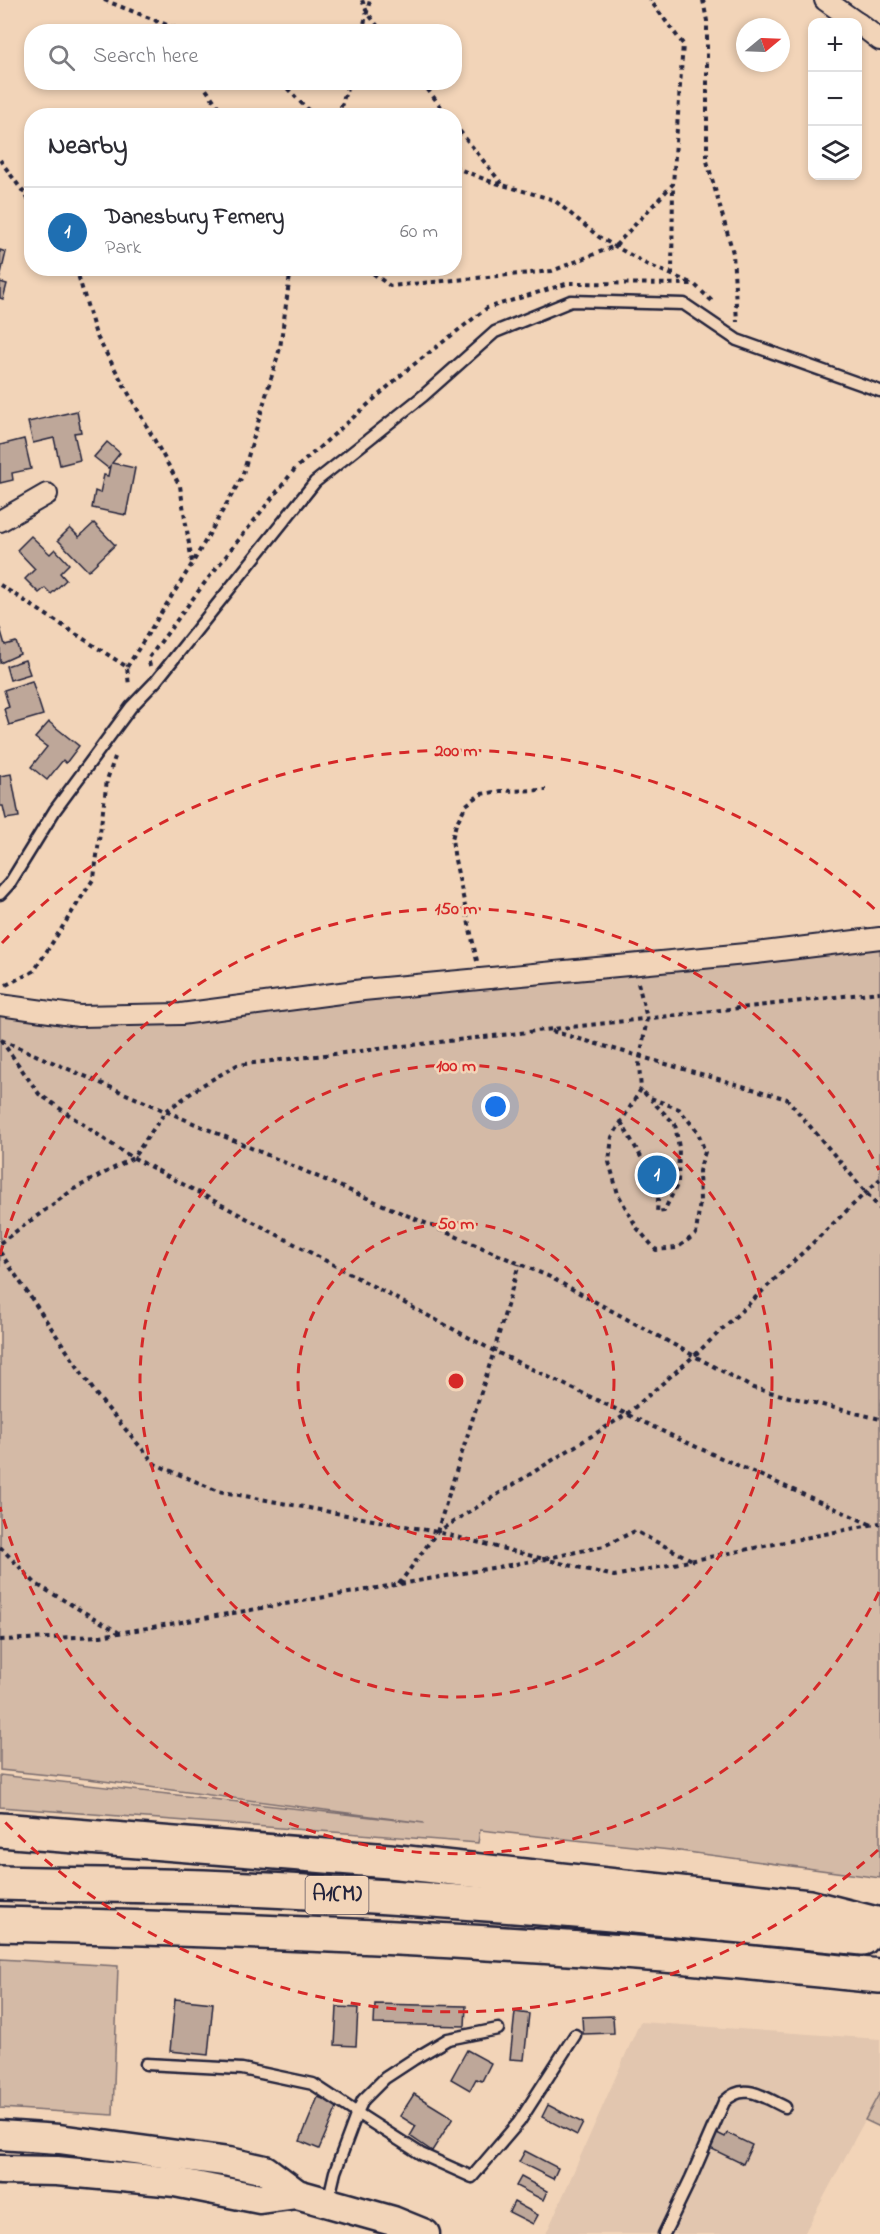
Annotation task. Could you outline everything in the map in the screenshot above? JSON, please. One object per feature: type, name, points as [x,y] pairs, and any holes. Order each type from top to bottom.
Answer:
[{"type":"highway","points":[[0,1830],[400,1863],[809,1907],[880,1925]]},
{"type":"highway","name":"A1(M)","points":[[0,1883],[203,1887],[395,1898],[674,1919],[880,1939]]},
{"type":"highway","name":"A1(M)","points":[[0,1924],[201,1929],[429,1940],[650,1954],[880,1976]]},
{"type":"main road","points":[[0,2135],[59,2139],[229,2162],[265,2170],[297,2194],[393,2221],[425,2234]]},
{"type":"main road","points":[[0,2170],[57,2171],[165,2181],[260,2199],[297,2194]]},
{"type":"street","points":[[825,0],[850,18]]},
{"type":"street","points":[[862,26],[880,39]]},
{"type":"street","points":[[0,521],[47,494]]},
{"type":"street","points":[[0,1005],[79,1016],[181,1014],[363,990],[880,938]]},
{"type":"lane","points":[[0,894],[10,883],[55,810],[131,707],[156,681],[315,482],[423,396],[495,332],[571,301],[684,304],[737,340],[880,392]]},
{"type":"lane","points":[[328,2203],[335,2172],[363,2100],[386,2078],[448,2039],[498,2029]]},
{"type":"lane","points":[[146,2064],[242,2069],[314,2084],[421,2154],[472,2177],[519,2122],[575,2035]]},
{"type":"lane","points":[[664,2234],[724,2102],[732,2094],[742,2091],[753,2093],[785,2107]]},
{"type":"path","points":[[104,0],[166,24]]},
{"type":"path","points":[[362,0],[376,24]]},
{"type":"path","points":[[364,24],[370,0]]},
{"type":"path","points":[[650,0],[683,44],[673,184],[672,275]]},
{"type":"path","points":[[154,19],[158,24]]},
{"type":"path","points":[[207,90],[219,108]]},
{"type":"path","points":[[289,90],[306,108]]},
{"type":"path","points":[[341,108],[346,90]]},
{"type":"path","points":[[428,90],[442,108]]},
{"type":"path","points":[[462,134],[502,184]]},
{"type":"path","points":[[0,160],[24,193]]},
{"type":"path","points":[[462,170],[554,200],[599,237],[646,264],[694,284]]},
{"type":"path","points":[[377,276],[390,286],[552,272],[615,246],[673,184]]},
{"type":"path","points":[[78,276],[96,335],[180,486],[192,564]]},
{"type":"path","points":[[131,707],[127,667],[192,564],[242,477],[280,348],[290,276]]},
{"type":"path","points":[[0,585],[127,667]]},
{"type":"path","points":[[0,988],[34,971],[94,878],[107,780],[117,749]]},
{"type":"path","points":[[480,979],[455,860],[452,839],[456,824],[466,806],[481,794],[546,790]]},
{"type":"path","points":[[636,964],[636,975],[647,1018],[640,1056],[641,1089],[612,1137],[609,1162],[618,1194],[637,1228],[656,1250],[677,1248],[696,1234],[700,1201],[699,1171],[705,1152],[698,1132],[679,1109],[648,1097]]},
{"type":"path","points":[[0,1243],[74,1189],[133,1158],[166,1112],[201,1086],[237,1065],[880,992]]},
{"type":"path","points":[[549,1030],[788,1099],[880,1209]]},
{"type":"path","points":[[0,1040],[550,1277],[753,1388],[880,1419]]},
{"type":"path","points":[[0,1040],[39,1094],[133,1158],[494,1351],[872,1525]]},
{"type":"path","points":[[621,1122],[645,1164],[654,1167],[660,1177],[657,1212],[664,1211],[672,1197],[679,1175],[680,1161],[675,1124],[641,1089]]},
{"type":"path","points":[[437,1532],[627,1414],[694,1356],[880,1179]]},
{"type":"path","points":[[0,1252],[98,1396],[154,1464],[218,1491],[437,1532],[614,1576],[880,1523]]},
{"type":"path","points":[[399,1584],[437,1532],[519,1264]]},
{"type":"path","points":[[0,1640],[101,1636],[119,1633],[544,1559],[604,1546],[635,1532],[694,1560]]},
{"type":"path","points":[[0,1547],[36,1584],[119,1633]]},
{"type":"shaded area","points":[[880,934],[880,1878],[680,1851],[480,1830],[478,1843],[0,1807],[0,1775],[424,1823],[88,1779],[0,1770],[0,1005],[79,1016]]},
{"type":"shaded area","points":[[0,1959],[118,1966],[113,2115],[0,2108]]},
{"type":"shaded area","points":[[640,2022],[880,2039],[880,2092],[804,2234],[546,2234]]},
{"type":"shaded area","points":[[880,2092],[880,2127],[865,2120]]},
{"type":"building","points":[[0,250],[6,252],[0,278]]},
{"type":"building","points":[[0,282],[7,284],[3,299],[0,298]]},
{"type":"building","points":[[77,411],[81,432],[74,433],[80,460],[60,465],[54,438],[33,443],[28,422]]},
{"type":"building","points":[[24,439],[31,469],[12,473],[13,480],[0,483],[0,445]]},
{"type":"building","points":[[107,442],[120,453],[112,463],[135,468],[126,515],[92,508],[95,491],[100,493],[104,475],[108,476],[110,466],[108,468],[94,457]]},
{"type":"building","points":[[94,523],[115,545],[88,571],[58,540],[70,528],[79,537]]},
{"type":"building","points":[[31,536],[50,554],[55,549],[69,564],[60,573],[66,580],[51,594],[45,588],[39,593],[25,579],[35,569],[17,550]]},
{"type":"building","points":[[0,628],[5,645],[16,642],[20,654],[0,663]]},
{"type":"building","points":[[25,660],[30,674],[10,680],[6,666]]},
{"type":"building","points":[[32,681],[43,715],[9,725],[4,709],[9,707],[4,690]]},
{"type":"building","points":[[49,722],[79,746],[66,763],[63,760],[47,780],[31,767],[47,747],[35,738]]},
{"type":"building","points":[[11,774],[19,817],[6,819],[3,806],[0,806],[0,776]]},
{"type":"building","points":[[175,1999],[213,2003],[208,2055],[170,2051]]},
{"type":"building","points":[[375,2004],[466,2006],[465,2026],[374,2024]]},
{"type":"building","points":[[337,2007],[358,2008],[356,2046],[335,2045]]},
{"type":"building","points":[[515,2012],[529,2014],[524,2060],[510,2059]]},
{"type":"building","points":[[613,2016],[614,2033],[583,2034],[582,2017]]},
{"type":"building","points":[[467,2050],[491,2063],[482,2081],[476,2079],[470,2090],[451,2079]]},
{"type":"building","points":[[414,2094],[453,2118],[432,2151],[410,2136],[416,2126],[400,2116]]},
{"type":"building","points":[[318,2097],[338,2105],[319,2149],[300,2141]]},
{"type":"building","points":[[548,2105],[583,2123],[577,2135],[542,2117]]},
{"type":"building","points":[[717,2133],[725,2137],[727,2133],[752,2145],[743,2164],[710,2148]]},
{"type":"building","points":[[525,2151],[558,2168],[553,2179],[519,2162]]},
{"type":"building","points":[[521,2177],[547,2191],[543,2200],[516,2186]]},
{"type":"building","points":[[514,2202],[538,2215],[533,2224],[509,2212]]},
{"type":"place","name":"Danesbury Fernery","points":[[657,1175]]}]
